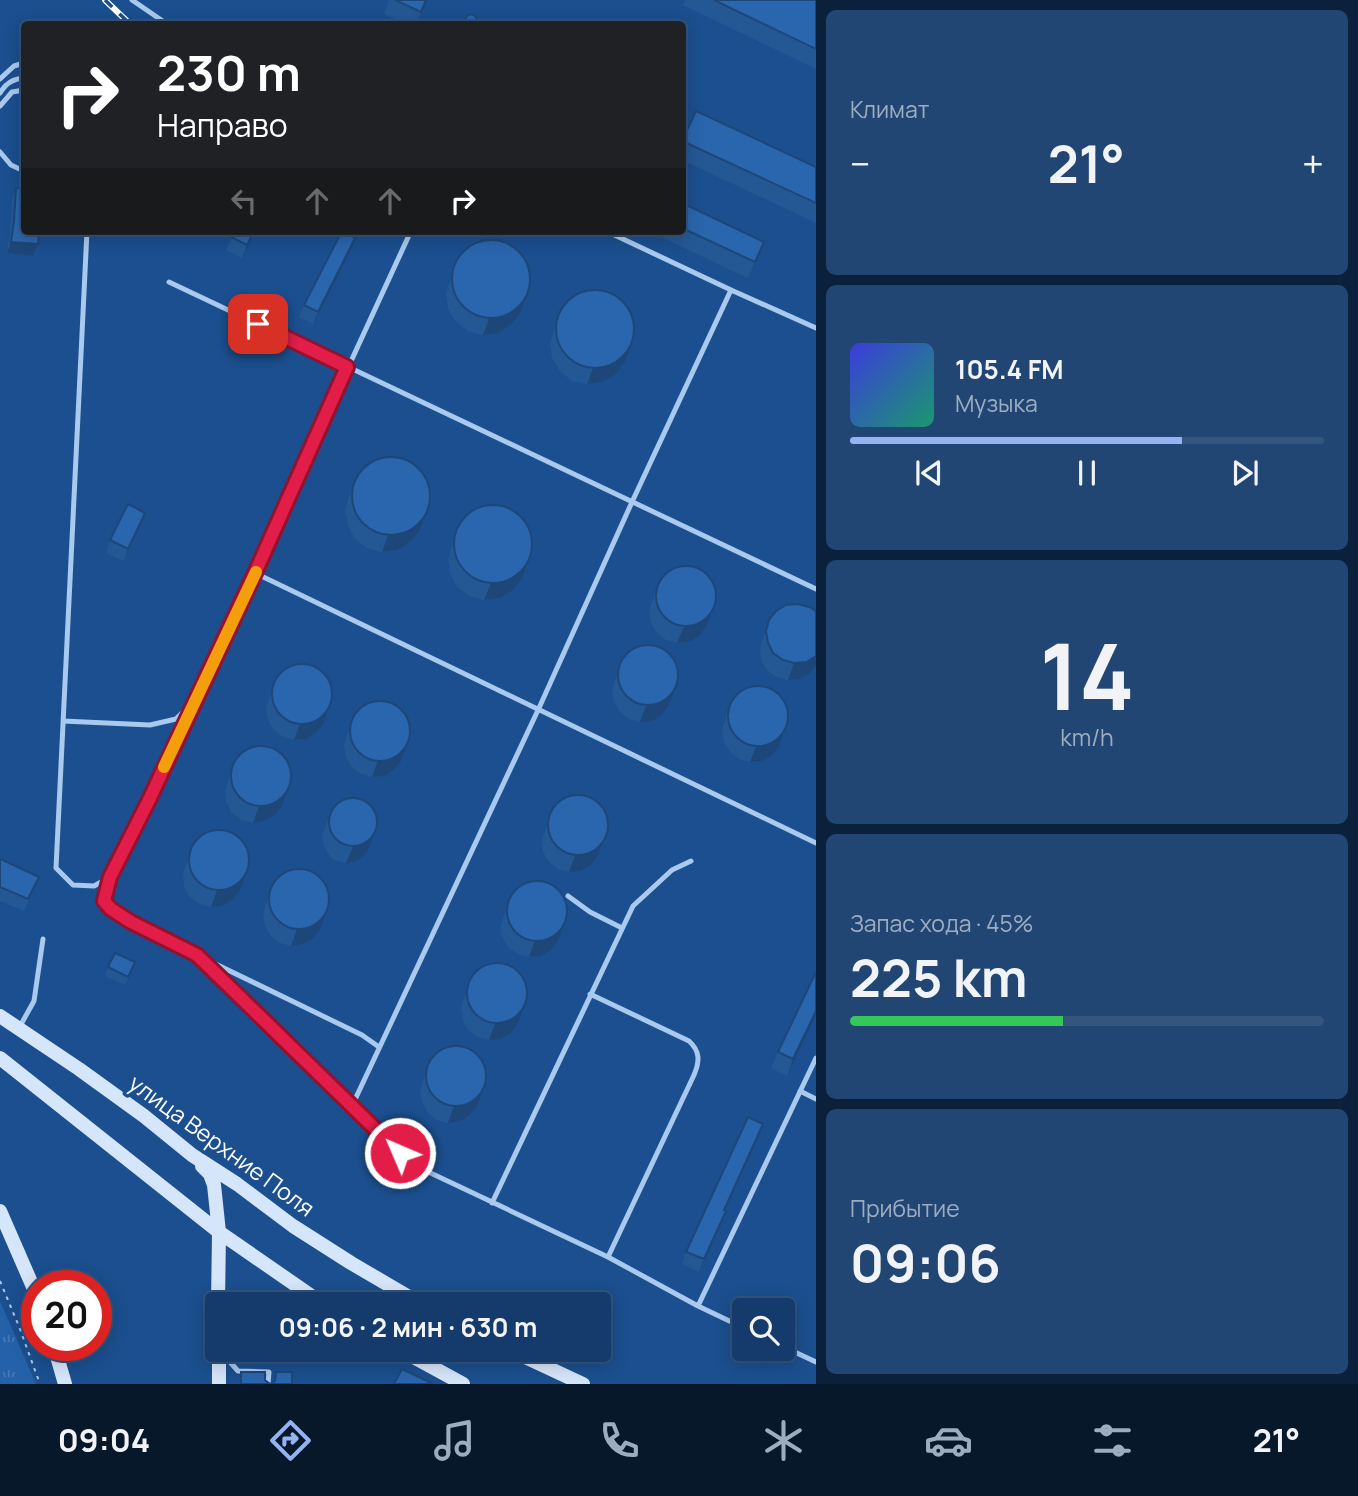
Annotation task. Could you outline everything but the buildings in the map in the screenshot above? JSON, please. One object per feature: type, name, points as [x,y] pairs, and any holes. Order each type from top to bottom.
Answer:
[{"type":"main road","name":"улица Верхние Поля","points":[[0,1016],[144,1116],[192,1155],[237,1184],[293,1226],[401,1292]]},
{"type":"main road","points":[[0,1058],[219,1233],[305,1292]]},
{"type":"main road","points":[[192,1155],[210,1174],[214,1185],[219,1233],[218,1292]]},
{"type":"main road","points":[[0,1211],[26,1270]]},
{"type":"main road","points":[[58,1361],[65,1384]]},
{"type":"main road","points":[[219,1362],[219,1384]]},
{"type":"main road","points":[[423,1362],[463,1384]]},
{"type":"main road","points":[[536,1362],[583,1384]]},
{"type":"lane","points":[[132,0],[163,21]]},
{"type":"lane","points":[[0,79],[14,66],[21,64]]},
{"type":"lane","points":[[0,93],[12,79],[21,78]]},
{"type":"lane","points":[[0,106],[12,92],[21,90]]},
{"type":"lane","points":[[0,152],[11,164],[21,169]]},
{"type":"lane","points":[[87,235],[56,868],[72,885],[94,886],[110,877]]},
{"type":"lane","points":[[379,1047],[362,1035],[131,922],[104,901],[110,877],[255,573],[409,235]]},
{"type":"lane","points":[[614,235],[816,328]]},
{"type":"lane","points":[[169,282],[816,589]]},
{"type":"lane","points":[[352,1106],[731,290]]},
{"type":"lane","points":[[255,573],[816,843]]},
{"type":"lane","points":[[63,721],[150,725],[176,719],[194,702]]},
{"type":"lane","points":[[492,1203],[633,906],[672,870],[691,861]]},
{"type":"lane","points":[[568,896],[590,912],[622,928]]},
{"type":"lane","points":[[19,1028],[34,1001],[43,939]]},
{"type":"lane","points":[[197,955],[400,1153],[420,1168],[608,1257],[732,1322]]},
{"type":"lane","points":[[590,994],[689,1041],[696,1047],[698,1058],[689,1086],[608,1257]]},
{"type":"lane","points":[[698,1306],[816,1058]]},
{"type":"lane","points":[[800,1091],[816,1099]]},
{"type":"lane","points":[[795,1352],[816,1362]]},
{"type":"lane","points":[[230,1362],[238,1371],[268,1371],[268,1384]]},
{"type":"path","points":[[0,1281],[40,1384]]},
{"type":"green space","points":[[0,1301],[21,1349],[21,1361],[26,1361],[36,1384],[0,1384]]},
{"type":"railway","points":[[105,0],[127,21]]},
{"type":"slow traffic","points":[[164,767],[256,572]]},
{"type":"route","points":[[258,324],[347,367],[255,573],[110,877],[104,901],[131,922],[197,955],[400,1153]]}]
